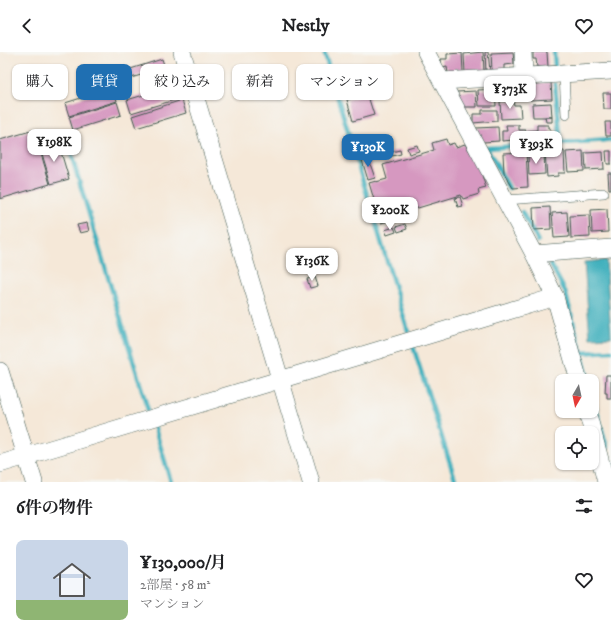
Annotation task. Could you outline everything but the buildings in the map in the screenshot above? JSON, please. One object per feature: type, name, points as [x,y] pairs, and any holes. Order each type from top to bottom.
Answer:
[{"type":"street","points":[[182,52],[311,482]]},
{"type":"street","points":[[426,52],[506,200],[555,297],[577,374]]},
{"type":"street","points":[[522,52],[524,76]]},
{"type":"street","points":[[442,81],[611,71]]},
{"type":"street","points":[[534,254],[611,248]]},
{"type":"street","points":[[0,464],[555,297]]},
{"type":"street","points":[[0,371],[34,482]]},
{"type":"street","points":[[590,418],[605,458],[606,482]]},
{"type":"lane","points":[[564,74],[566,115]]},
{"type":"lane","points":[[506,200],[604,193]]},
{"type":"water","points":[[606,260],[611,337],[590,338],[584,262]]},
{"type":"waterway","points":[[324,52],[408,331]]},
{"type":"waterway","points":[[554,52],[555,67]]},
{"type":"waterway","points":[[555,84],[561,144]]},
{"type":"waterway","points":[[65,134],[148,410]]},
{"type":"waterway","points":[[509,188],[487,148],[611,140]]},
{"type":"waterway","points":[[522,212],[538,241]]},
{"type":"waterway","points":[[548,259],[565,291],[587,374]]},
{"type":"waterway","points":[[413,346],[456,482]]},
{"type":"waterway","points":[[581,353],[611,351]]},
{"type":"waterway","points":[[599,418],[607,448]]},
{"type":"waterway","points":[[154,425],[171,482]]}]
